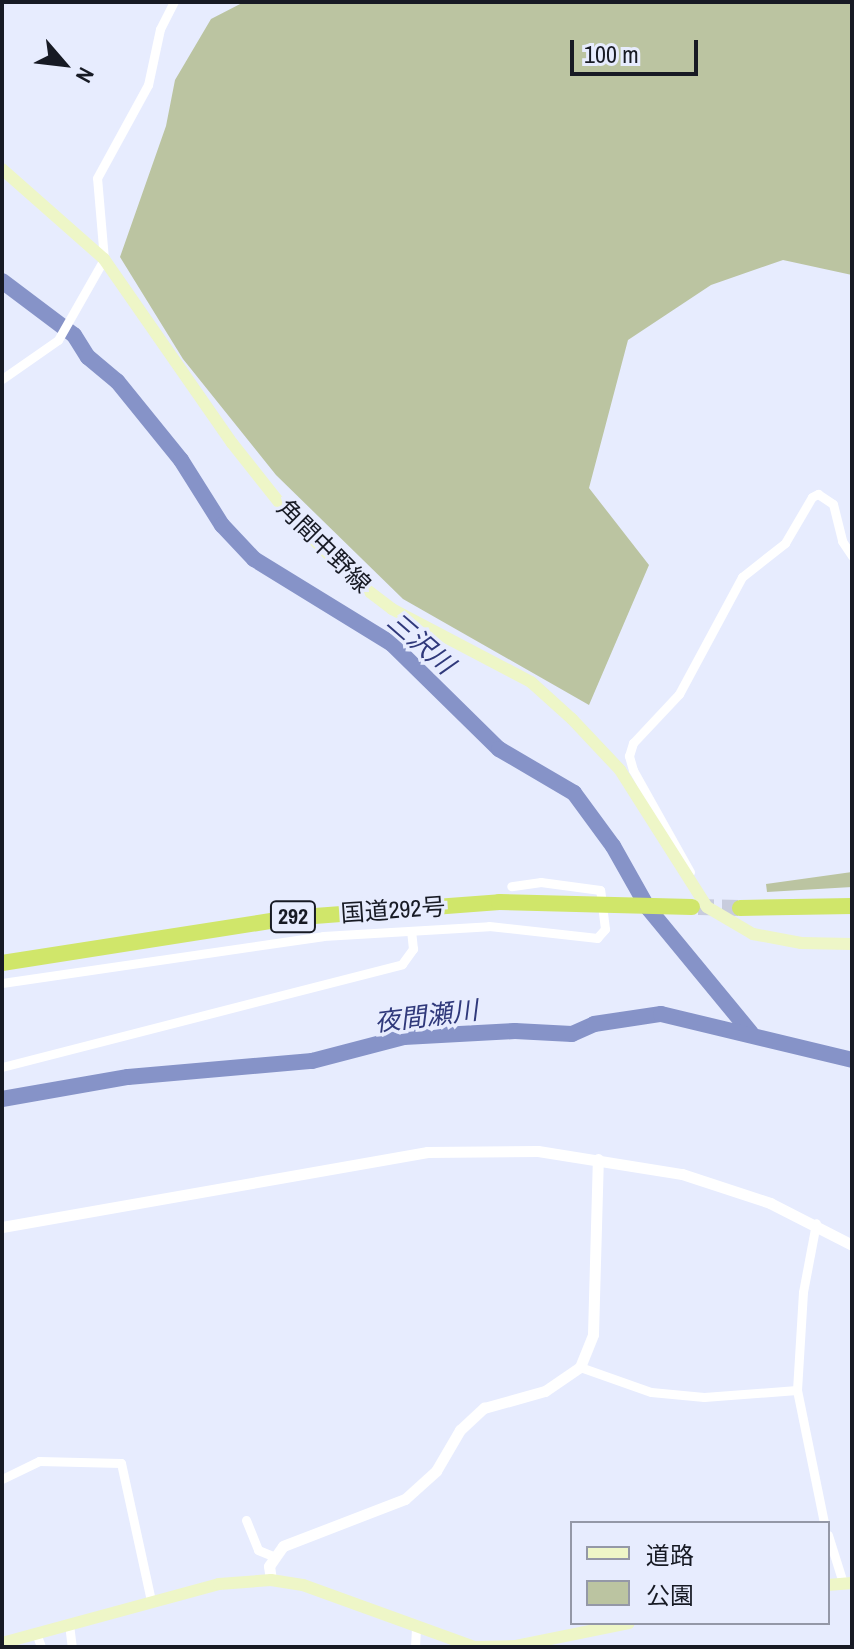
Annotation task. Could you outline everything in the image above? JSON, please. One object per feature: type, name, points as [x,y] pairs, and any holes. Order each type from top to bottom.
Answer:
[{"type":"highway","name":"国道292号","points":[[2,963],[288,918],[499,902],[671,907],[692,899]]},
{"type":"highway","points":[[740,908],[852,906]]},
{"type":"main road","name":"角間中野線","points":[[2,169],[104,259],[289,515],[354,580],[392,609],[531,682],[572,719],[620,770],[692,899],[753,934],[801,943],[852,944]]},
{"type":"main road","points":[[3,1644],[151,1601],[231,1582],[271,1580],[303,1585],[416,1629],[474,1647],[516,1646],[619,1625]]},
{"type":"street","points":[[2,365],[5,377],[58,340],[104,259],[97,178],[148,85],[160,29],[174,2]]},
{"type":"street","points":[[692,899],[693,880],[681,853],[633,770],[629,756],[633,743],[679,694],[742,577],[785,543],[812,497],[818,494],[833,504],[842,541],[852,556]]},
{"type":"street","points":[[2,983],[186,953],[411,931],[489,926],[572,938],[597,938],[605,929],[600,890],[541,882],[511,886]]},
{"type":"street","points":[[2,1067],[402,964],[413,949],[411,931]]},
{"type":"street","points":[[2,1227],[427,1152],[538,1151],[682,1174],[816,1223],[852,1245]]},
{"type":"street","points":[[271,1580],[269,1566],[283,1546],[405,1499],[436,1471],[460,1430],[484,1408],[545,1391],[580,1367],[593,1334],[598,1159]]},
{"type":"street","points":[[816,1223],[803,1292],[797,1390],[824,1521]]},
{"type":"street","points":[[580,1367],[651,1392],[704,1397],[797,1390]]},
{"type":"street","points":[[2,1479],[39,1461],[121,1463],[151,1601]]},
{"type":"street","points":[[246,1520],[258,1550],[275,1557]]},
{"type":"street","points":[[830,1540],[848,1583]]},
{"type":"street","points":[[69,1624],[72,1647]]},
{"type":"street","points":[[415,1647],[416,1629]]},
{"type":"street","points":[[36,1633],[41,1647]]},
{"type":"green space","points":[[244,2],[852,2],[852,275],[783,260],[711,285],[628,340],[589,488],[649,565],[589,705],[403,599],[276,475],[183,359],[120,257],[166,126],[175,80],[211,19]]},
{"type":"green space","points":[[852,872],[852,887],[767,892],[766,884]]},
{"type":"waterway","name":"三沢川","points":[[2,281],[74,335],[88,357],[117,381],[181,460],[222,525],[254,559],[392,644],[499,749],[574,793],[613,846],[648,908],[751,1033]]},
{"type":"waterway","name":"夜間瀬川","points":[[2,1099],[128,1077],[312,1061],[404,1037],[515,1031],[572,1034],[594,1024],[661,1014],[852,1060]]},
{"type":"tunnel","points":[[698,907],[740,908]]}]
